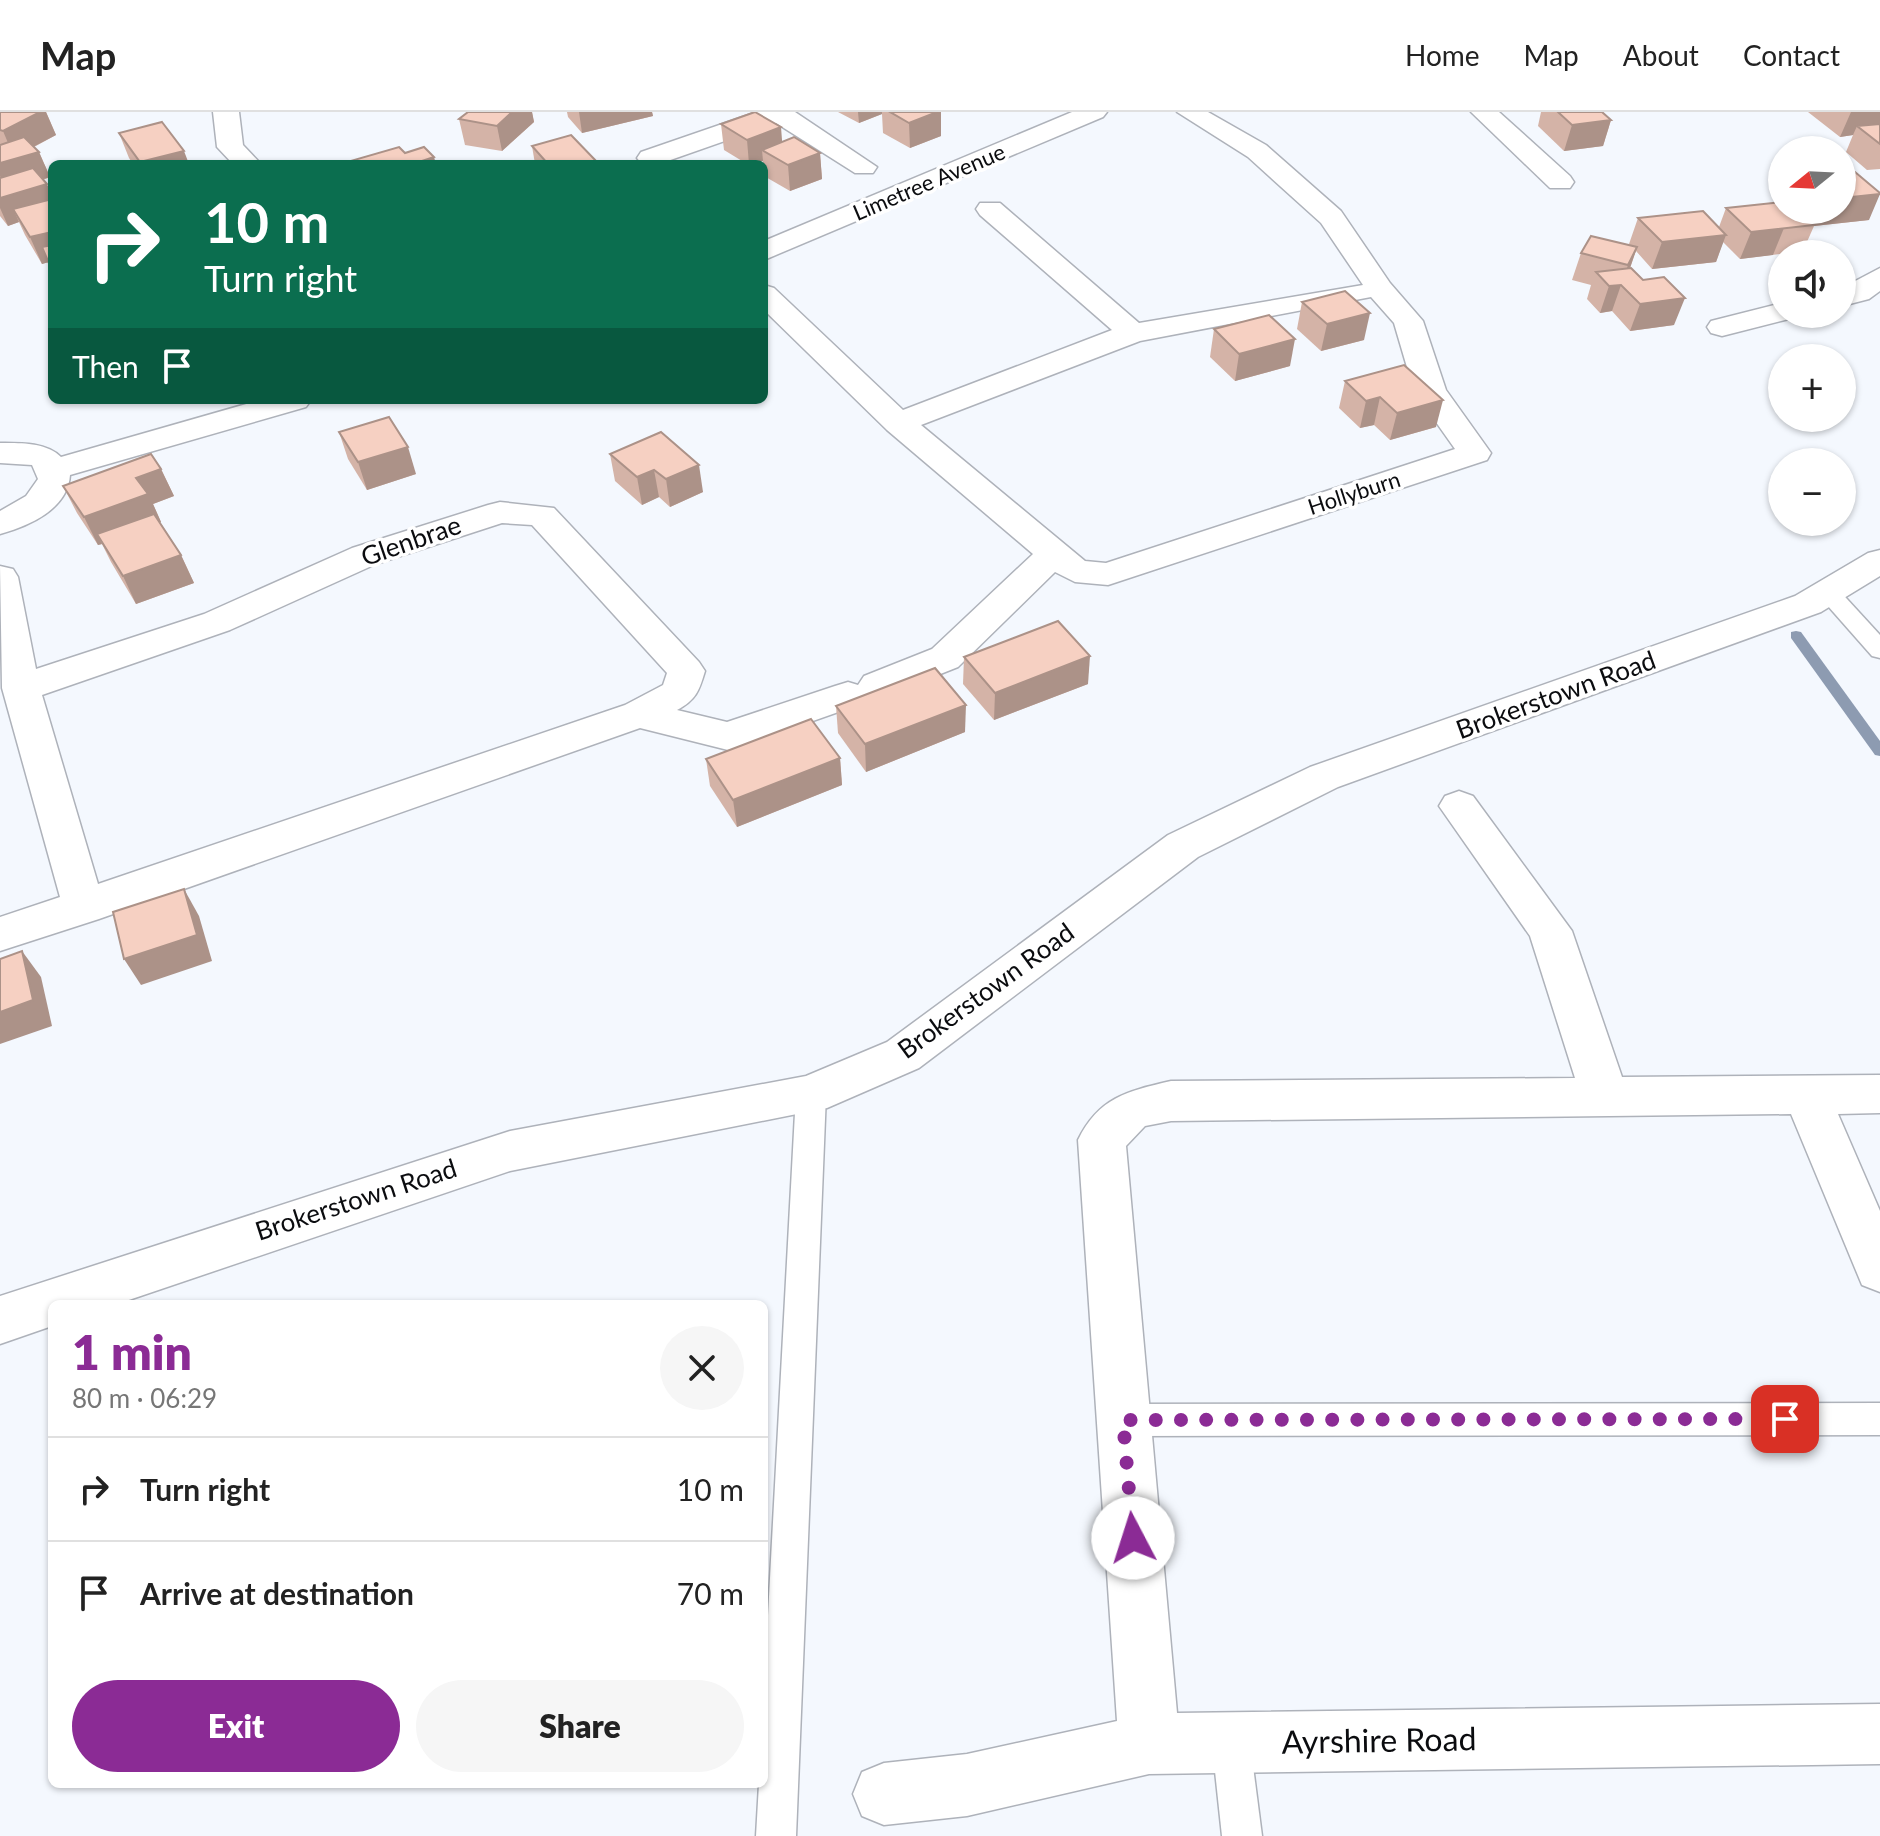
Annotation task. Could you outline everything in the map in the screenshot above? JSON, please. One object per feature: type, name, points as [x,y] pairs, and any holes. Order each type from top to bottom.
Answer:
[{"type":"street","points":[[226,112],[230,147],[244,160]]},
{"type":"street","points":[[650,158],[780,112],[864,167]]},
{"type":"street","name":"Limetree Avenue","points":[[768,249],[1094,112]]},
{"type":"street","name":"Hollyburn","points":[[768,298],[898,423],[1075,571],[1108,574],[1475,453],[1430,391],[1408,321],[1380,289],[1331,217],[1257,151],[1190,112]]},
{"type":"street","points":[[1484,112],[1560,182]]},
{"type":"street","points":[[990,209],[1133,333]]},
{"type":"street","points":[[1856,294],[1880,277]]},
{"type":"street","points":[[898,423],[1133,333],[1380,289]]},
{"type":"street","points":[[1722,327],[1768,316]]},
{"type":"street","points":[[0,453],[31,453],[55,469],[281,404]]},
{"type":"street","points":[[0,523],[42,502],[52,490],[55,469]]},
{"type":"street","name":"Glenbrae","points":[[0,934],[84,908],[639,714],[680,692],[686,671],[542,515],[500,512],[364,556],[217,622],[21,688]]},
{"type":"street","points":[[639,714],[728,736],[863,690],[945,658],[1054,553]]},
{"type":"street","name":"Brokerstown Road","points":[[58,1300],[510,1151],[811,1094],[903,1055],[1183,846],[1324,777],[1808,604],[1880,561]]},
{"type":"street","points":[[2,593],[21,688],[84,908]]},
{"type":"street","points":[[1459,806],[1550,931],[1605,1097]]},
{"type":"street","points":[[1149,1744],[1102,1140],[1131,1110],[1171,1101],[1880,1094]]},
{"type":"street","points":[[1806,1095],[1880,1269]]},
{"type":"street","name":"Brokerstown Road","points":[[0,1320],[48,1303]]},
{"type":"street","name":"Ayrshire Road","points":[[884,1794],[967,1785],[1149,1744],[1880,1734]]},
{"type":"lane","points":[[1828,592],[1880,650]]},
{"type":"lane","points":[[776,1836],[811,1094]]},
{"type":"lane","points":[[1123,1420],[1880,1419]]},
{"type":"lane","points":[[1231,1743],[1242,1836]]},
{"type":"building","points":[[0,112],[40,112],[3,131],[0,130]]},
{"type":"building","points":[[468,112],[512,112],[497,126],[459,119]]},
{"type":"building","points":[[755,112],[781,127],[747,140],[721,124]]},
{"type":"building","points":[[890,112],[937,112],[909,123]]},
{"type":"building","points":[[1558,112],[1602,112],[1611,120],[1572,125]]},
{"type":"building","points":[[162,122],[184,151],[139,160],[119,133]]},
{"type":"building","points":[[1880,124],[1880,144],[1857,126]]},
{"type":"building","points":[[571,135],[595,160],[544,160],[532,146]]},
{"type":"building","points":[[24,137],[39,152],[0,163],[0,145]]},
{"type":"building","points":[[794,137],[820,153],[788,165],[762,150]]},
{"type":"building","points":[[399,147],[405,153],[424,147],[434,157],[425,160],[354,160]]},
{"type":"building","points":[[33,168],[47,184],[0,198],[0,178]]},
{"type":"building","points":[[1856,173],[1880,193],[1856,197]]},
{"type":"building","points":[[48,200],[48,233],[30,237],[13,209]]},
{"type":"building","points":[[1768,204],[1768,224],[1814,225],[1751,232],[1726,208]]},
{"type":"building","points":[[1703,211],[1726,235],[1662,242],[1638,218]]},
{"type":"building","points":[[1591,236],[1637,247],[1628,265],[1581,253]]},
{"type":"building","points":[[48,246],[48,261],[42,247]]},
{"type":"building","points":[[1631,268],[1643,280],[1664,277],[1685,298],[1640,304],[1621,285],[1609,286],[1596,272]]},
{"type":"building","points":[[1345,291],[1370,313],[1327,324],[1302,302]]},
{"type":"building","points":[[1269,315],[1295,339],[1239,354],[1214,329]]},
{"type":"building","points":[[1404,365],[1443,400],[1397,413],[1380,397],[1366,401],[1345,381]]},
{"type":"building","points":[[389,417],[408,447],[358,462],[339,432]]},
{"type":"building","points":[[661,432],[699,465],[666,479],[654,470],[637,477],[610,454]]},
{"type":"building","points":[[151,454],[161,469],[136,478],[148,494],[84,517],[63,486]]},
{"type":"building","points":[[154,514],[181,555],[123,576],[97,534]]},
{"type":"building","points":[[1058,621],[1090,656],[995,693],[964,657]]},
{"type":"building","points":[[935,668],[966,705],[865,744],[836,706]]},
{"type":"building","points":[[811,719],[840,758],[733,800],[706,759]]},
{"type":"building","points":[[184,889],[197,935],[124,959],[113,912]]},
{"type":"building","points":[[22,951],[33,1000],[0,1012],[0,959]]},
{"type":"waterway","points":[[1796,635],[1880,751]]},
{"type":"route","points":[[1133,1538],[1123,1420],[1785,1419]]}]
